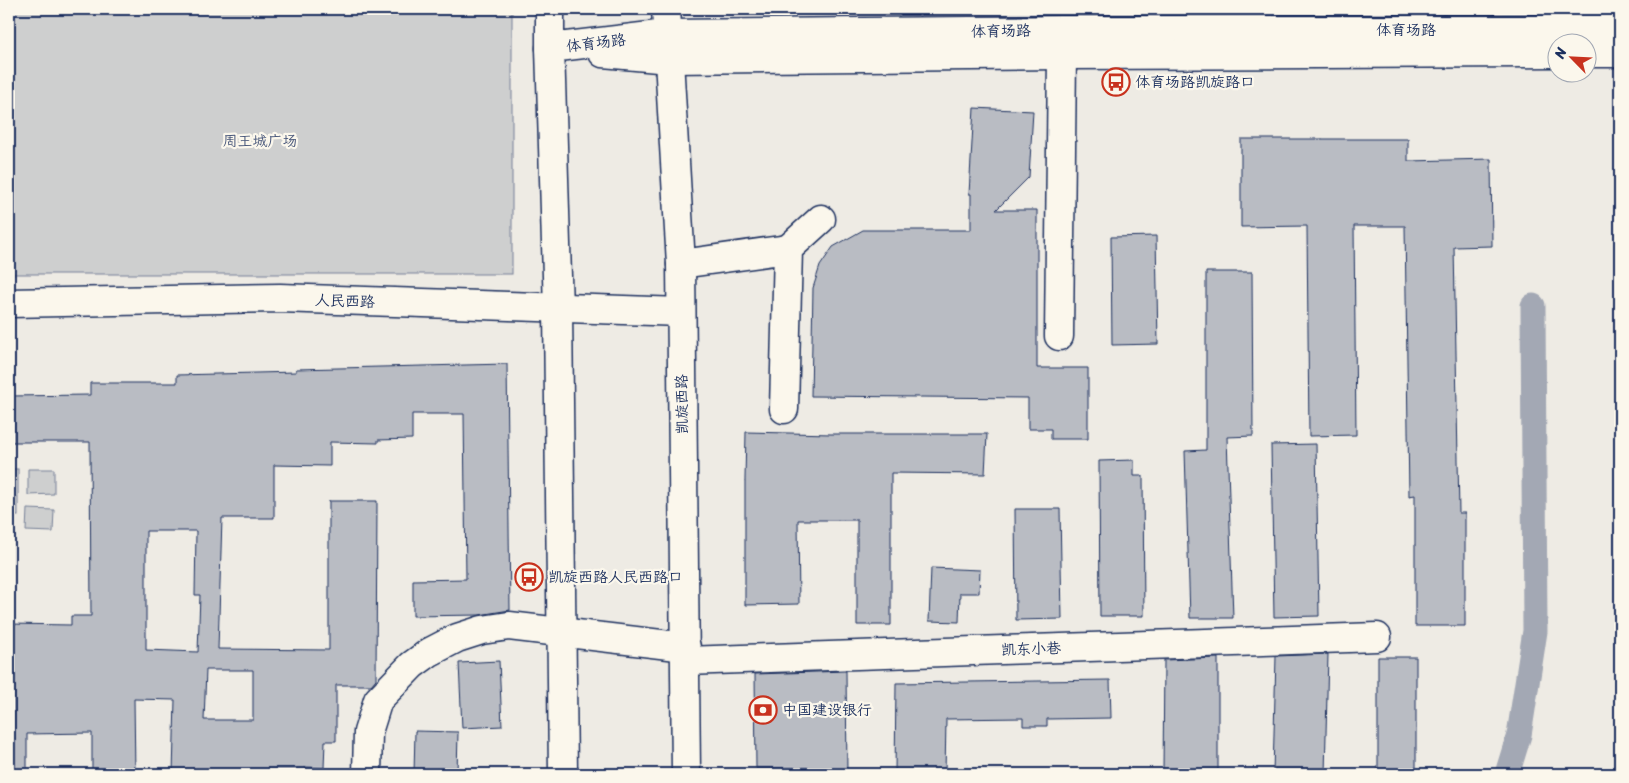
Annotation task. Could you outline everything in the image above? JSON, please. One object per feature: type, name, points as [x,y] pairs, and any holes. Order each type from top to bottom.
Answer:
[{"type":"main road","points":[[550,9],[558,309],[563,774]]},
{"type":"main road","name":"体育场路","points":[[550,48],[667,34],[1062,30],[1620,30]]},
{"type":"main road","name":"体育场路","points":[[667,34],[1062,55],[1546,53]]},
{"type":"main road","name":"凯旋西路","points":[[667,34],[681,264],[686,774]]},
{"type":"main road","points":[[1596,53],[1620,53]]},
{"type":"main road","points":[[1059,336],[1062,55]]},
{"type":"main road","points":[[681,264],[788,249],[821,219]]},
{"type":"main road","points":[[784,409],[788,249]]},
{"type":"main road","name":"人民西路","points":[[9,304],[280,298],[681,312]]},
{"type":"main road","name":"凯东小巷","points":[[367,774],[368,732],[378,700],[418,660],[430,652],[457,638],[482,630],[509,626],[561,632],[686,654],[1377,637]]},
{"type":"green space","name":"周王城广场","points":[[9,9],[512,9],[512,274],[9,274]]},
{"type":"green space","points":[[9,469],[18,469],[18,516],[9,516]]},
{"type":"green space","points":[[28,469],[54,469],[54,494],[28,495]]},
{"type":"green space","points":[[27,509],[54,510],[53,532],[26,531]]},
{"type":"building","points":[[974,108],[1033,111],[1029,177],[996,210],[1037,210],[1037,368],[1088,368],[1088,439],[1051,439],[1051,429],[1028,429],[1028,398],[811,396],[813,288],[820,266],[833,247],[863,230],[971,230],[971,194],[969,194]]},
{"type":"building","points":[[1241,139],[1408,139],[1408,161],[1491,159],[1492,246],[1454,247],[1459,513],[1465,513],[1465,626],[1415,626],[1415,495],[1409,496],[1405,226],[1354,226],[1356,435],[1309,436],[1307,226],[1241,227]]},
{"type":"building","points":[[1156,236],[1158,344],[1112,345],[1111,237]]},
{"type":"building","points":[[1206,272],[1252,272],[1253,436],[1227,437],[1233,618],[1190,618],[1185,451],[1206,450]]},
{"type":"building","points":[[507,364],[510,610],[479,615],[413,616],[413,580],[466,579],[464,414],[412,414],[412,439],[378,440],[378,443],[330,442],[330,466],[274,465],[274,518],[222,518],[218,649],[329,650],[329,501],[377,501],[376,679],[371,685],[336,685],[336,741],[325,741],[324,768],[306,767],[306,774],[173,774],[175,700],[134,699],[135,774],[92,774],[92,733],[27,734],[27,774],[9,774],[9,624],[71,625],[71,616],[91,616],[90,442],[9,442],[9,396],[90,395],[90,383],[177,383],[177,375],[296,372],[296,369]],"holes":[[[146,531],[196,531],[195,595],[200,595],[198,652],[146,650]],[[206,670],[253,670],[253,720],[204,720]]]},
{"type":"building","points":[[746,432],[987,434],[985,474],[891,473],[891,625],[857,625],[857,520],[798,520],[799,604],[745,605]]},
{"type":"building","points":[[1316,444],[1319,616],[1274,617],[1271,445]]},
{"type":"building","points":[[1134,460],[1134,476],[1143,476],[1144,616],[1100,616],[1099,461]]},
{"type":"building","points":[[1015,509],[1060,509],[1062,619],[1016,620]]},
{"type":"building","points":[[931,568],[980,570],[979,593],[960,593],[959,622],[929,621]]},
{"type":"building","points":[[1328,654],[1325,774],[1273,774],[1276,656]]},
{"type":"building","points":[[1378,657],[1416,657],[1416,773],[1378,774]]},
{"type":"building","points":[[1218,658],[1218,774],[1163,774],[1164,660]]},
{"type":"building","points":[[499,661],[502,726],[462,728],[459,663]]},
{"type":"building","points":[[846,671],[847,774],[820,774],[820,768],[756,768],[755,674]]},
{"type":"building","points":[[1110,680],[1111,718],[1047,719],[1047,726],[1023,726],[1023,718],[946,719],[945,774],[895,774],[896,683]]},
{"type":"building","points":[[415,731],[458,732],[457,774],[414,774]]},
{"type":"waterway","points":[[1507,774],[1519,735],[1535,631],[1533,306]]},
{"type":"place","name":"体育场路凯旋路口","points":[[1116,82]]},
{"type":"place","name":"凯旋西路人民西路口","points":[[529,577]]},
{"type":"place","name":"中国建设银行","points":[[763,710]]}]
